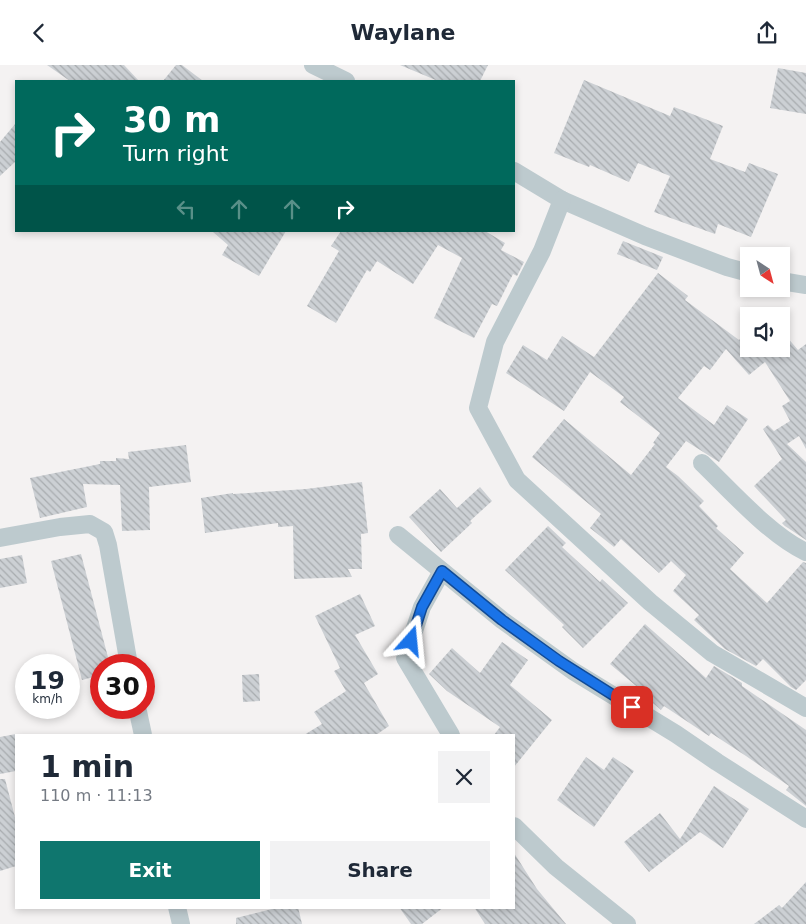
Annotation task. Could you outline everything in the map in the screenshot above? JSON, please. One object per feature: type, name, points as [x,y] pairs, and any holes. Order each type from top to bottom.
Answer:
[{"type":"street","points":[[313,65],[344,80]]},
{"type":"street","points":[[515,172],[562,200],[645,236],[740,271]]},
{"type":"street","points":[[562,200],[542,251],[496,342],[478,409],[517,480],[636,589],[712,653],[806,709]]},
{"type":"street","points":[[790,282],[806,285]]},
{"type":"street","points":[[702,463],[769,528],[806,552]]},
{"type":"street","points":[[0,538],[60,527],[90,524],[104,532],[108,545],[127,654]]},
{"type":"street","points":[[398,535],[502,620],[574,671],[676,734],[806,819]]},
{"type":"street","points":[[442,571],[422,607],[405,658],[450,734]]},
{"type":"street","points":[[140,719],[143,734]]},
{"type":"street","points":[[515,828],[556,867],[627,924]]},
{"type":"street","points":[[177,909],[181,924]]},
{"type":"building","points":[[47,65],[124,65],[138,80],[69,80]]},
{"type":"building","points":[[176,65],[182,65],[202,80],[164,80]]},
{"type":"building","points":[[400,65],[488,65],[480,80],[436,80]]},
{"type":"building","points":[[778,68],[806,73],[806,114],[770,108]]},
{"type":"building","points":[[584,80],[670,116],[674,107],[723,126],[710,159],[745,172],[749,163],[778,174],[751,237],[718,224],[715,234],[654,212],[670,176],[638,163],[629,182],[590,165],[589,167],[554,153]]},
{"type":"building","points":[[15,124],[15,162],[0,176],[0,142]]},
{"type":"building","points":[[213,232],[285,232],[259,276],[222,255],[228,245]]},
{"type":"building","points":[[340,232],[487,232],[505,243],[501,250],[524,262],[517,276],[513,274],[497,306],[492,304],[474,338],[434,318],[462,258],[438,245],[413,284],[377,261],[370,272],[367,270],[336,323],[307,306],[339,251],[331,246]]},
{"type":"building","points":[[623,241],[663,257],[657,270],[617,254]]},
{"type":"building","points":[[658,273],[688,296],[685,300],[740,339],[740,357],[790,357],[790,341],[798,350],[806,344],[806,449],[799,436],[787,444],[806,462],[806,540],[782,523],[786,520],[754,486],[782,459],[763,429],[768,425],[774,431],[790,421],[782,406],[790,401],[765,362],[749,375],[726,349],[710,370],[704,366],[678,398],[714,425],[727,405],[748,419],[719,462],[686,441],[666,467],[704,501],[699,506],[718,526],[716,528],[744,553],[730,569],[767,603],[803,562],[806,563],[806,680],[796,690],[763,659],[756,666],[725,649],[694,620],[699,615],[673,591],[686,575],[671,561],[659,573],[621,539],[614,547],[590,528],[601,514],[532,457],[564,419],[631,475],[655,444],[653,443],[660,433],[620,402],[624,397],[590,372],[564,411],[506,373],[523,345],[547,360],[562,336],[594,357]]},
{"type":"building","points":[[186,445],[191,482],[149,487],[150,530],[122,531],[120,485],[83,484],[87,507],[40,518],[30,478],[100,464],[100,461],[116,461],[116,458],[129,459],[128,452]]},
{"type":"building","points":[[362,482],[368,533],[361,534],[362,569],[348,569],[352,577],[294,579],[293,526],[278,527],[278,523],[205,533],[201,498],[233,493],[306,489]]},
{"type":"building","points":[[480,487],[492,501],[441,552],[409,517],[440,489],[457,508]]},
{"type":"building","points":[[548,526],[566,543],[562,547],[600,582],[602,579],[628,603],[583,648],[562,627],[564,625],[505,570]]},
{"type":"building","points":[[81,554],[107,654],[90,654],[90,678],[82,680],[80,654],[75,654],[51,561]]},
{"type":"building","points":[[22,555],[27,583],[0,588],[0,559]]},
{"type":"building","points":[[360,594],[375,626],[355,635],[378,674],[364,683],[389,726],[377,734],[306,734],[322,724],[314,712],[346,691],[334,671],[340,668],[315,616]]},
{"type":"building","points":[[645,624],[706,678],[714,666],[742,683],[742,686],[806,730],[806,806],[786,790],[789,786],[746,756],[711,733],[709,736],[664,706],[661,710],[610,664]]},
{"type":"building","points":[[502,642],[528,660],[510,685],[552,720],[515,766],[515,734],[495,734],[500,727],[447,691],[429,674],[452,648],[480,673]]},
{"type":"building","points":[[259,674],[260,701],[243,702],[242,675]]},
{"type":"building","points":[[15,734],[15,771],[0,774],[0,737]]},
{"type":"building","points":[[586,757],[604,770],[613,757],[634,771],[594,827],[557,800]]},
{"type":"building","points":[[0,779],[5,779],[15,817],[15,866],[0,871]]},
{"type":"building","points":[[714,786],[749,809],[723,848],[700,832],[649,872],[624,842],[660,813],[680,839]]},
{"type":"building","points":[[515,855],[537,889],[566,924],[485,924],[475,909],[515,909]]},
{"type":"building","points":[[806,882],[806,924],[754,924],[779,905],[782,908]]},
{"type":"building","points":[[272,909],[298,909],[302,924],[236,924],[236,918]]},
{"type":"building","points":[[400,909],[441,909],[422,924],[411,924]]},
{"type":"route","points":[[411,641],[422,607],[442,571],[502,620],[559,661],[632,707]]}]
